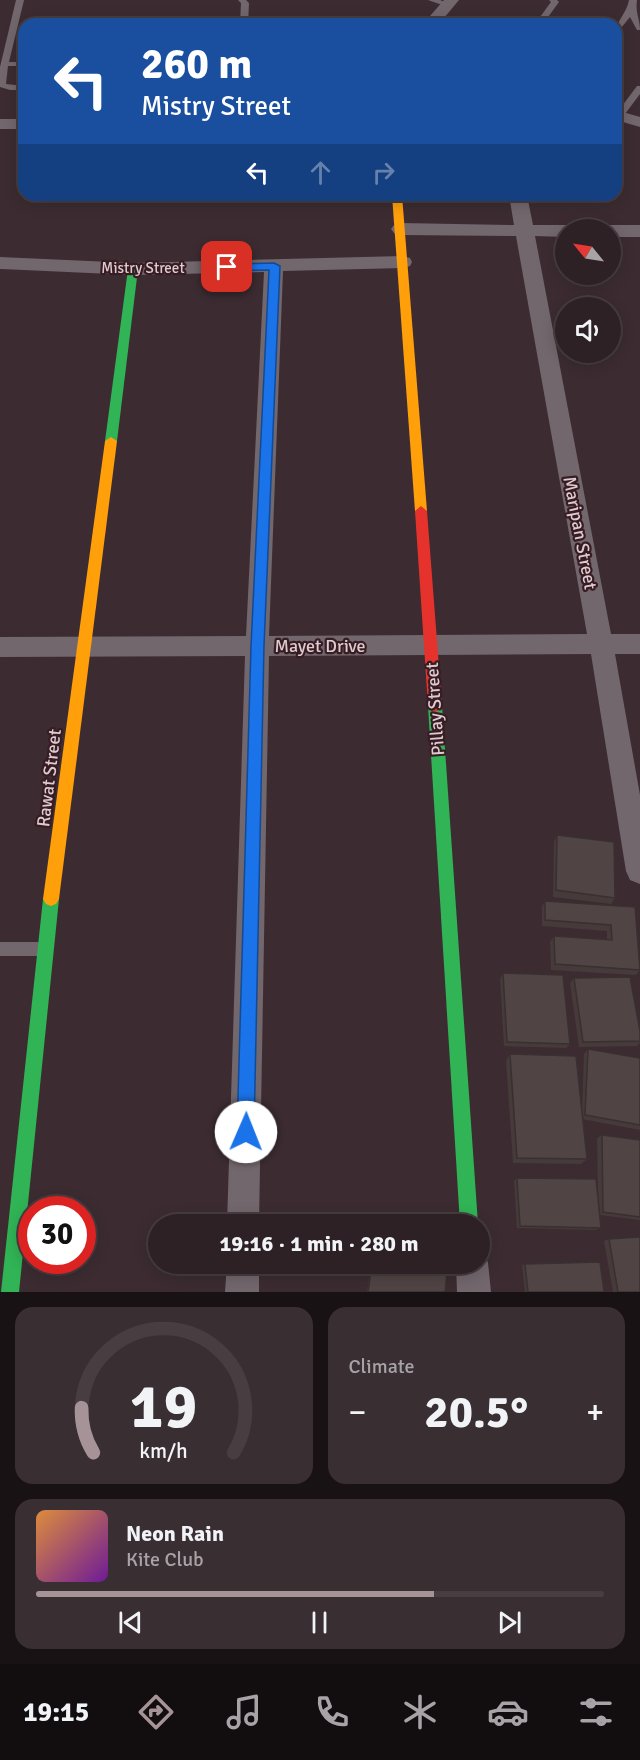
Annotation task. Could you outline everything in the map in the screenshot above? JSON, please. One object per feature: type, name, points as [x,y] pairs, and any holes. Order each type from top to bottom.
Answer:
[{"type":"street","points":[[436,18],[450,2]]},
{"type":"street","points":[[622,116],[640,122]]},
{"type":"street","points":[[0,124],[18,124]]},
{"type":"street","name":"Pillay Street","points":[[398,201],[431,646],[468,1214]]},
{"type":"street","name":"Maripan Street","points":[[519,201],[601,644],[640,871]]},
{"type":"street","points":[[400,229],[555,231]]},
{"type":"street","points":[[621,231],[640,231]]},
{"type":"street","name":"Mistry Street","points":[[1,262],[133,269],[403,261]]},
{"type":"street","points":[[243,1214],[257,646],[274,266]]},
{"type":"street","name":"Rawat Street","points":[[10,1292],[45,949],[133,269]]},
{"type":"street","name":"Mayet Drive","points":[[0,647],[640,644]]},
{"type":"street","points":[[242,1292],[243,1274]]},
{"type":"street","points":[[473,1274],[474,1292]]},
{"type":"lane","points":[[18,88],[2,85],[20,0]]},
{"type":"lane","points":[[242,0],[245,3],[244,18]]},
{"type":"lane","points":[[432,0],[450,2]]},
{"type":"lane","points":[[543,18],[555,2],[553,0]]},
{"type":"lane","points":[[622,24],[631,11],[633,0]]},
{"type":"lane","points":[[631,11],[640,28]]},
{"type":"lane","points":[[5,64],[18,64]]},
{"type":"lane","points":[[622,110],[640,88]]},
{"type":"lane","points":[[0,949],[45,949]]},
{"type":"building","points":[[557,835],[614,842],[615,898],[556,890]]},
{"type":"building","points":[[545,901],[635,907],[640,970],[555,964],[554,936],[612,940],[611,925],[545,920]]},
{"type":"building","points":[[503,973],[563,975],[570,1044],[507,1042]]},
{"type":"building","points":[[630,977],[640,1041],[583,1042],[574,978]]},
{"type":"building","points":[[588,1049],[640,1058],[640,1125],[585,1115]]},
{"type":"building","points":[[510,1054],[576,1056],[587,1159],[517,1158]]},
{"type":"building","points":[[602,1135],[640,1140],[640,1217],[603,1212]]},
{"type":"building","points":[[517,1178],[596,1179],[601,1228],[520,1226]]},
{"type":"building","points":[[640,1237],[640,1292],[618,1292],[609,1239]]},
{"type":"building","points":[[600,1262],[604,1292],[528,1292],[525,1264]]},
{"type":"building","points":[[370,1274],[447,1274],[445,1292],[368,1292]]},
{"type":"traffic: fast","points":[[111,441],[133,269]]},
{"type":"traffic: fast","points":[[435,706],[468,1214]]},
{"type":"traffic: fast","points":[[10,1292],[51,899]]},
{"type":"traffic: slow","points":[[397,201],[421,511]]},
{"type":"traffic: slow","points":[[51,899],[111,441]]},
{"type":"traffic: jam","points":[[421,511],[435,706]]},
{"type":"route","points":[[227,267],[274,266],[257,646],[246,1132]]}]
